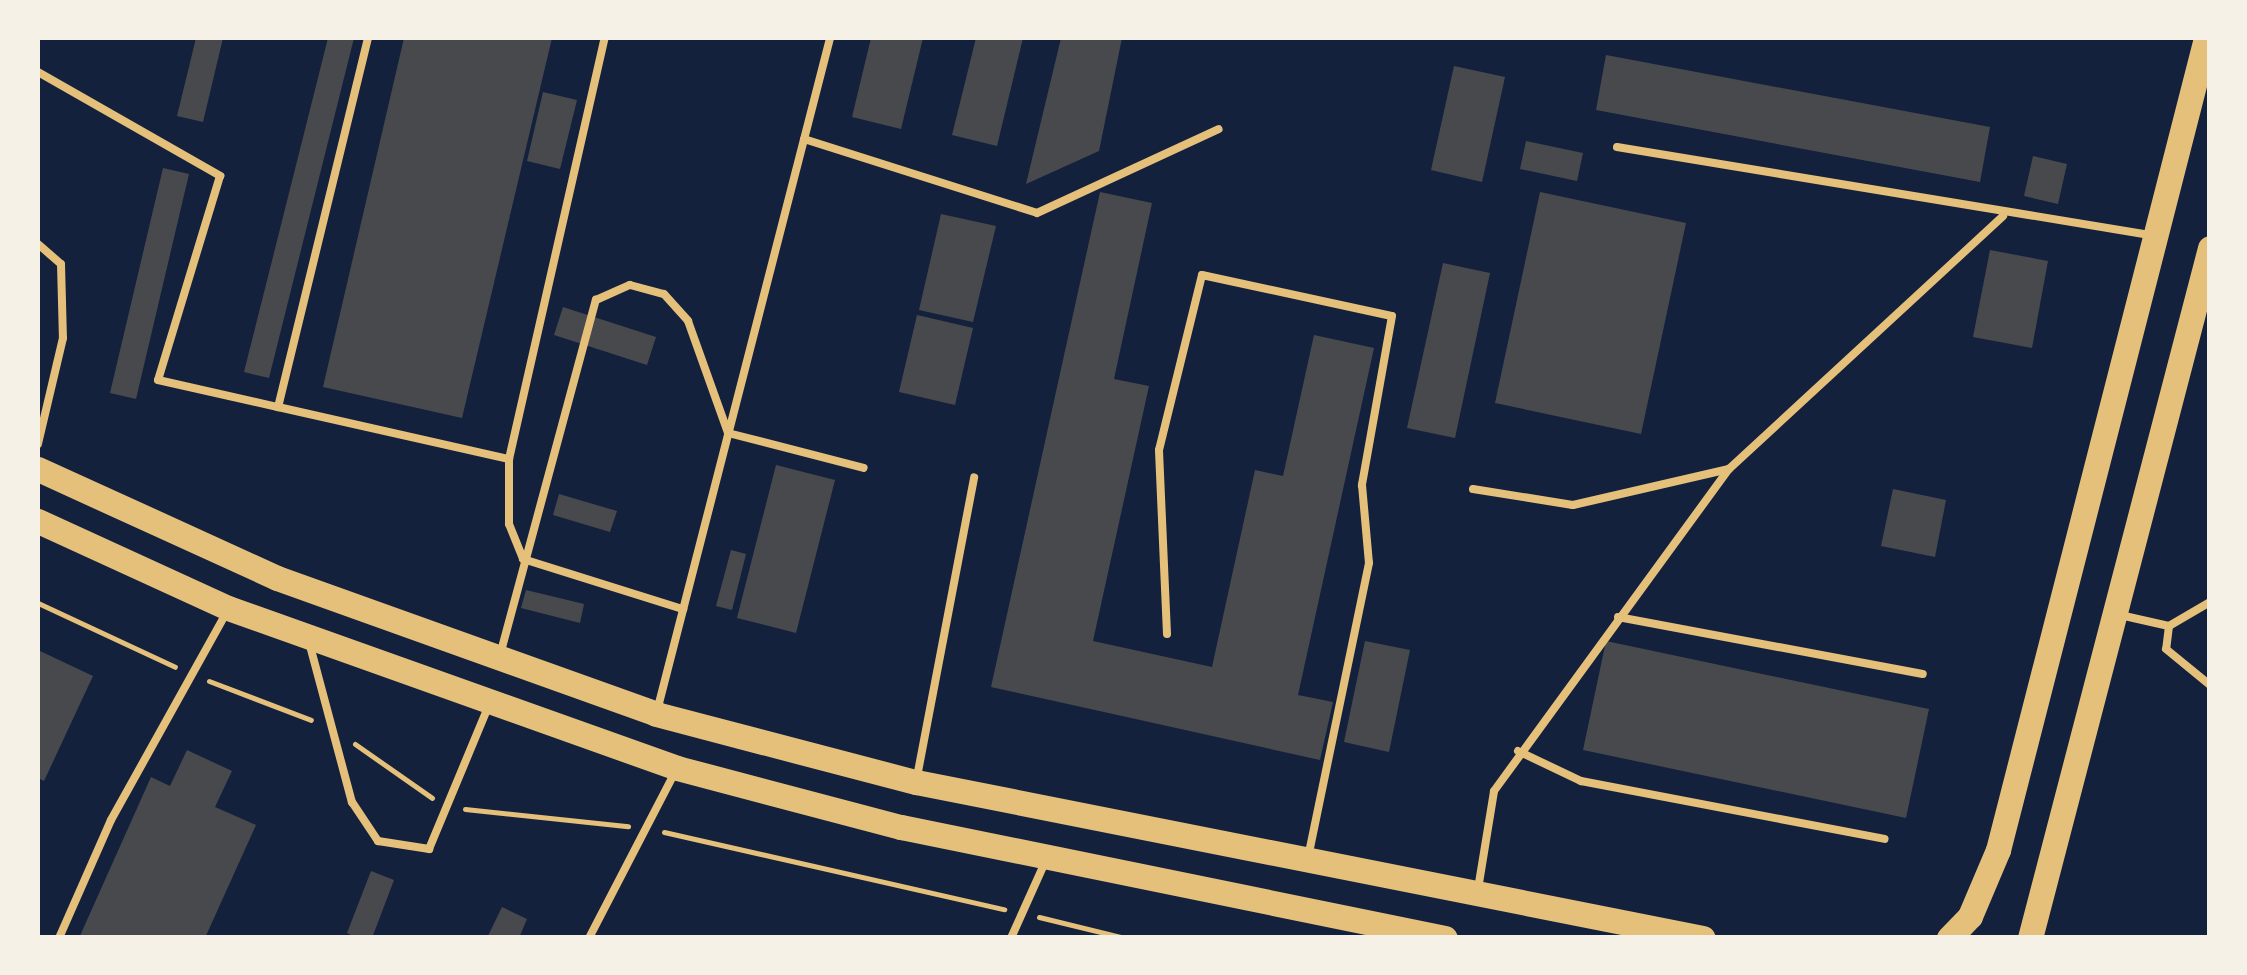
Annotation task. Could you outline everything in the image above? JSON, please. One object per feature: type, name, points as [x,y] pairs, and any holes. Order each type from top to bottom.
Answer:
[{"type":"main road","points":[[1949,938],[1970,916],[1998,850],[2206,38]]},
{"type":"main road","points":[[2030,938],[2210,248]]},
{"type":"main road","points":[[38,469],[276,578],[498,664],[656,714],[916,782],[1703,938]]},
{"type":"main road","points":[[38,521],[228,608],[488,707],[677,768],[1048,855],[1444,938]]},
{"type":"lane","points":[[278,406],[368,38]]},
{"type":"lane","points":[[523,559],[509,524],[508,460],[605,38]]},
{"type":"lane","points":[[656,714],[830,38]]},
{"type":"lane","points":[[38,72],[220,176],[158,380],[508,460]]},
{"type":"lane","points":[[804,139],[1036,213],[1219,129]]},
{"type":"lane","points":[[1617,147],[2003,216],[2157,236]]},
{"type":"lane","points":[[1477,893],[1494,791],[1518,751],[1729,469],[2003,216]]},
{"type":"lane","points":[[38,244],[62,264],[62,338],[38,444]]},
{"type":"lane","points":[[1166,634],[1159,450],[1202,275],[1392,316],[1362,485],[1369,563],[1308,860]]},
{"type":"lane","points":[[498,664],[523,559],[596,300],[630,285],[664,294],[688,321],[728,433]]},
{"type":"lane","points":[[728,433],[864,468]]},
{"type":"lane","points":[[1473,489],[1573,504],[1729,469]]},
{"type":"lane","points":[[916,782],[974,476]]},
{"type":"lane","points":[[523,559],[683,608]]},
{"type":"lane","points":[[2116,614],[2169,626],[2210,602]]},
{"type":"lane","points":[[59,938],[228,608]]},
{"type":"lane","points":[[1618,617],[1923,674]]},
{"type":"lane","points":[[2169,626],[2166,649],[2210,686]]},
{"type":"lane","points":[[308,638],[352,802],[378,841],[430,849],[488,707]]},
{"type":"lane","points":[[1518,751],[1581,781],[1884,839]]},
{"type":"lane","points":[[589,938],[677,768]]},
{"type":"lane","points":[[1010,938],[1048,855]]},
{"type":"path","points":[[38,604],[192,675],[332,728],[446,808],[646,828],[1126,938]]},
{"type":"building","points":[[196,38],[223,38],[203,122],[177,116]]},
{"type":"building","points":[[328,38],[354,38],[269,378],[244,372]]},
{"type":"building","points":[[404,38],[552,38],[462,418],[323,387]]},
{"type":"building","points":[[871,38],[923,38],[901,129],[852,117]]},
{"type":"building","points":[[976,38],[1023,38],[997,146],[952,135]]},
{"type":"building","points":[[1061,38],[1122,38],[1099,151],[1026,184]]},
{"type":"building","points":[[1606,55],[1990,127],[1980,182],[1596,110]]},
{"type":"building","points":[[1454,66],[1505,77],[1482,182],[1431,170]]},
{"type":"building","points":[[543,92],[577,100],[560,169],[527,161]]},
{"type":"building","points":[[1526,141],[1583,153],[1577,181],[1520,169]]},
{"type":"building","points":[[2033,156],[2067,164],[2058,204],[2024,196]]},
{"type":"building","points":[[163,168],[189,174],[136,399],[110,393]]},
{"type":"building","points":[[1100,192],[1152,203],[1114,379],[1149,386],[1093,641],[1212,667],[1255,470],[1283,476],[1314,335],[1374,348],[1298,695],[1333,702],[1320,760],[991,687]]},
{"type":"building","points":[[1540,192],[1686,223],[1641,434],[1495,403]]},
{"type":"building","points":[[941,214],[996,226],[973,322],[919,310]]},
{"type":"building","points":[[1990,250],[2048,261],[2032,348],[1973,337]]},
{"type":"building","points":[[1443,263],[1490,273],[1455,438],[1407,428]]},
{"type":"building","points":[[563,307],[656,337],[647,365],[554,335]]},
{"type":"building","points":[[917,315],[973,328],[955,405],[899,392]]},
{"type":"building","points":[[776,465],[835,480],[796,633],[737,618]]},
{"type":"building","points":[[1893,489],[1946,500],[1935,557],[1881,546]]},
{"type":"building","points":[[559,494],[617,511],[610,532],[553,515]]},
{"type":"building","points":[[731,550],[746,554],[732,610],[716,606]]},
{"type":"building","points":[[526,590],[584,604],[580,623],[521,608]]},
{"type":"building","points":[[1365,641],[1410,650],[1389,752],[1344,742]]},
{"type":"building","points":[[1606,641],[1929,709],[1906,818],[1583,750]]},
{"type":"building","points":[[40,651],[93,676],[44,781],[38,778]]},
{"type":"building","points":[[187,750],[232,771],[215,807],[256,825],[205,938],[79,938],[151,777],[170,786]]},
{"type":"building","points":[[371,871],[394,880],[372,938],[357,938],[347,933]]},
{"type":"building","points":[[502,907],[527,919],[519,938],[487,938]]}]
